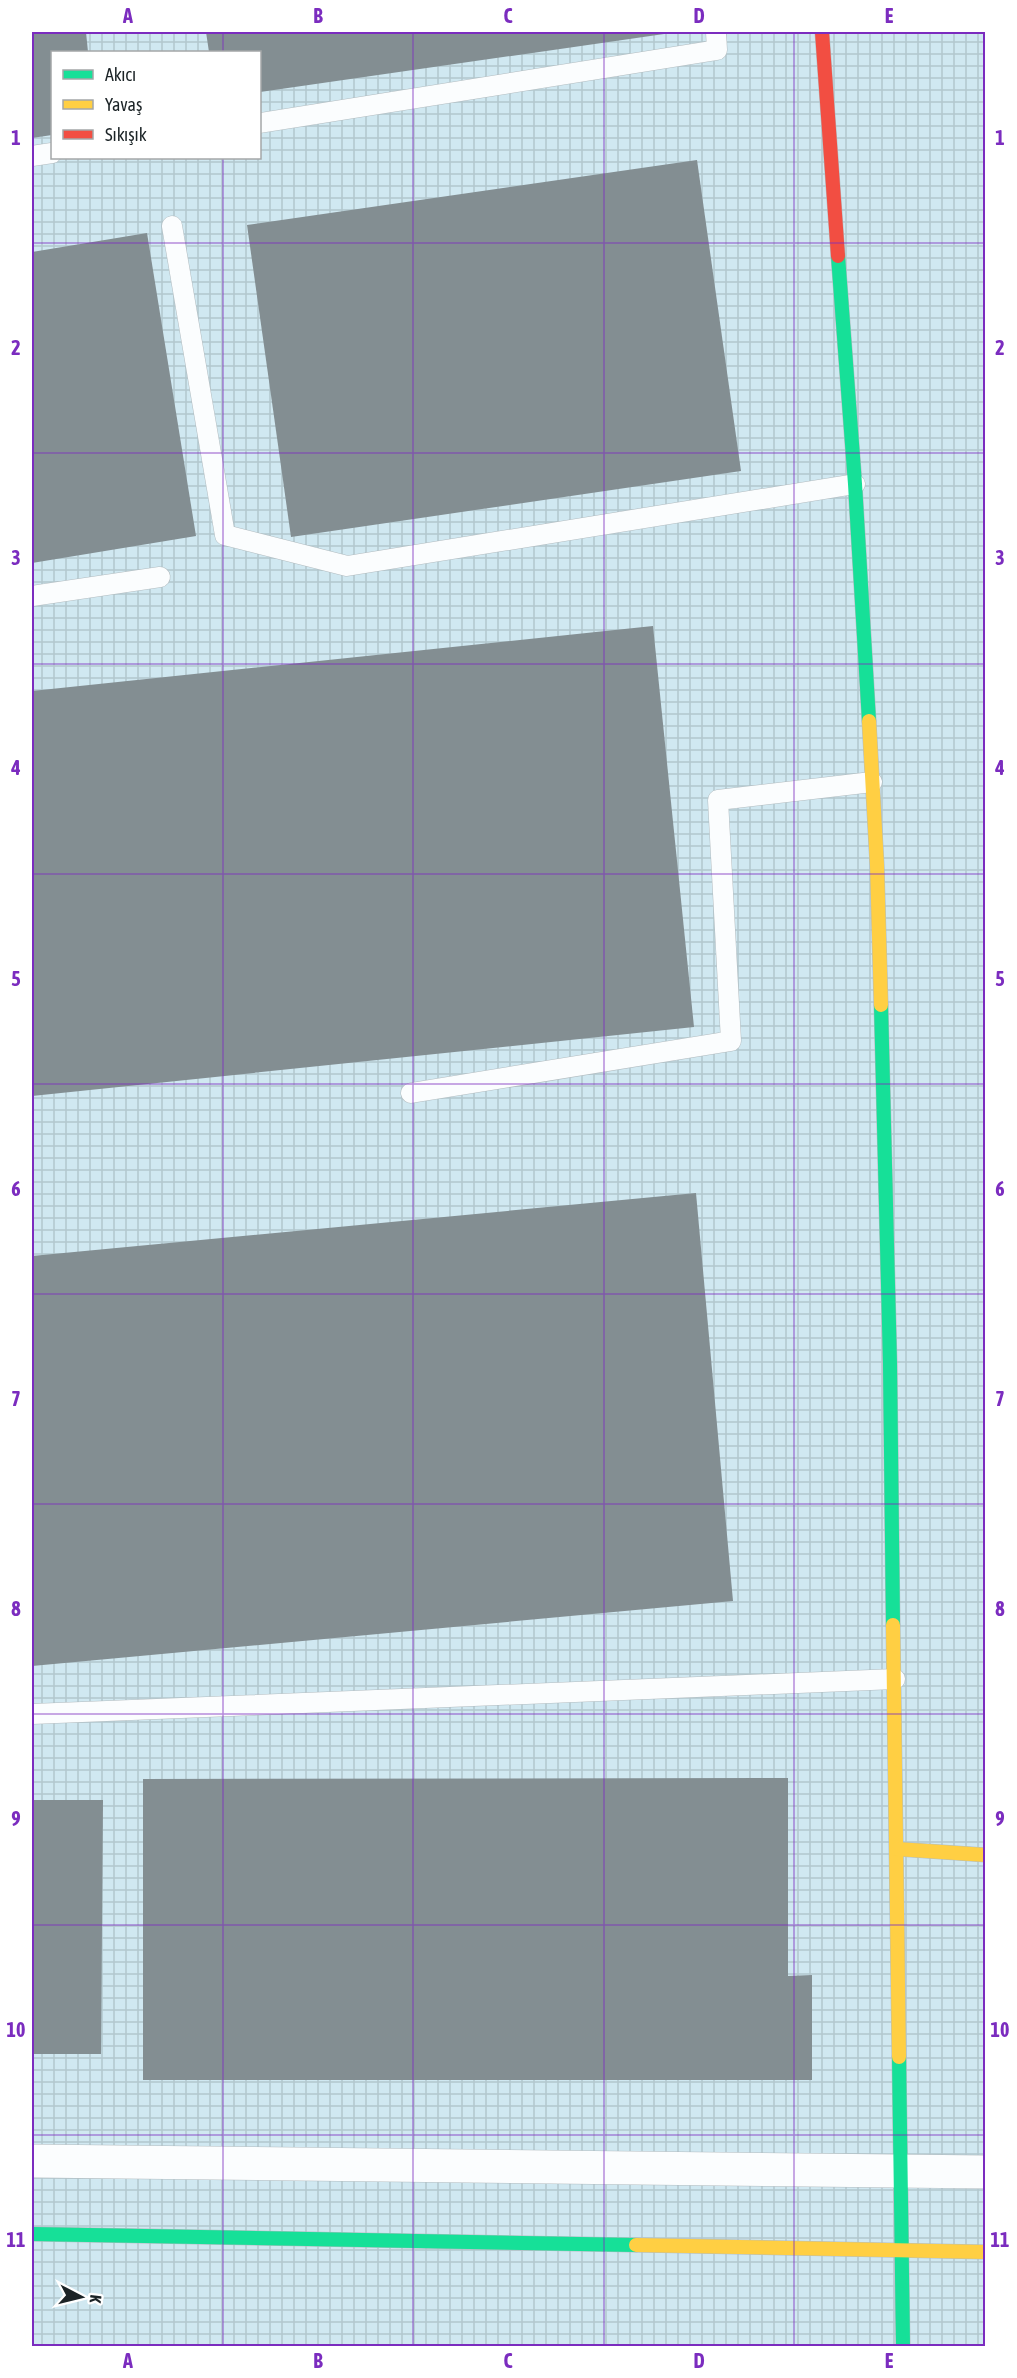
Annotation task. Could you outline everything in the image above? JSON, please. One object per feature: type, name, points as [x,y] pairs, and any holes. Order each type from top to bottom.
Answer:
[{"type":"street","points":[[822,32],[855,484],[877,865],[890,1364],[903,2346]]},
{"type":"street","points":[[897,1849],[986,1855]]},
{"type":"street","points":[[32,2161],[986,2172]]},
{"type":"street","points":[[32,2234],[986,2252]]},
{"type":"lane","points":[[261,123],[717,50],[716,32]]},
{"type":"lane","points":[[32,156],[51,153]]},
{"type":"lane","points":[[172,226],[225,535],[347,566],[855,484]]},
{"type":"lane","points":[[32,596],[160,577]]},
{"type":"lane","points":[[411,1093],[731,1041],[718,800],[872,782]]},
{"type":"lane","points":[[32,1714],[895,1679]]},
{"type":"shaded area","points":[[32,32],[985,32],[985,2346],[32,2346]]},
{"type":"building","points":[[32,32],[86,32],[88,51],[51,51],[51,135],[32,138]]},
{"type":"building","points":[[206,32],[671,32],[261,92],[261,51],[209,51]]},
{"type":"building","points":[[697,160],[741,471],[291,537],[247,225]]},
{"type":"building","points":[[147,233],[196,536],[32,563],[32,252]]},
{"type":"building","points":[[653,626],[694,1027],[32,1096],[32,691]]},
{"type":"building","points":[[696,1193],[733,1601],[32,1666],[32,1256]]},
{"type":"building","points":[[788,1778],[788,1976],[812,1975],[812,2080],[143,2080],[143,1779]]},
{"type":"building","points":[[32,1800],[103,1800],[101,2054],[32,2054]]},
{"type":"traffic: fast","points":[[838,256],[869,721]]},
{"type":"traffic: fast","points":[[881,1005],[890,1364],[893,1625]]},
{"type":"traffic: fast","points":[[899,2057],[903,2346]]},
{"type":"traffic: fast","points":[[32,2234],[636,2245]]},
{"type":"traffic: slow","points":[[869,721],[877,865],[881,1005]]},
{"type":"traffic: slow","points":[[893,1625],[899,2057]]},
{"type":"traffic: slow","points":[[897,1849],[986,1855]]},
{"type":"traffic: slow","points":[[636,2245],[986,2252]]},
{"type":"traffic: jam","points":[[822,32],[838,256]]}]
